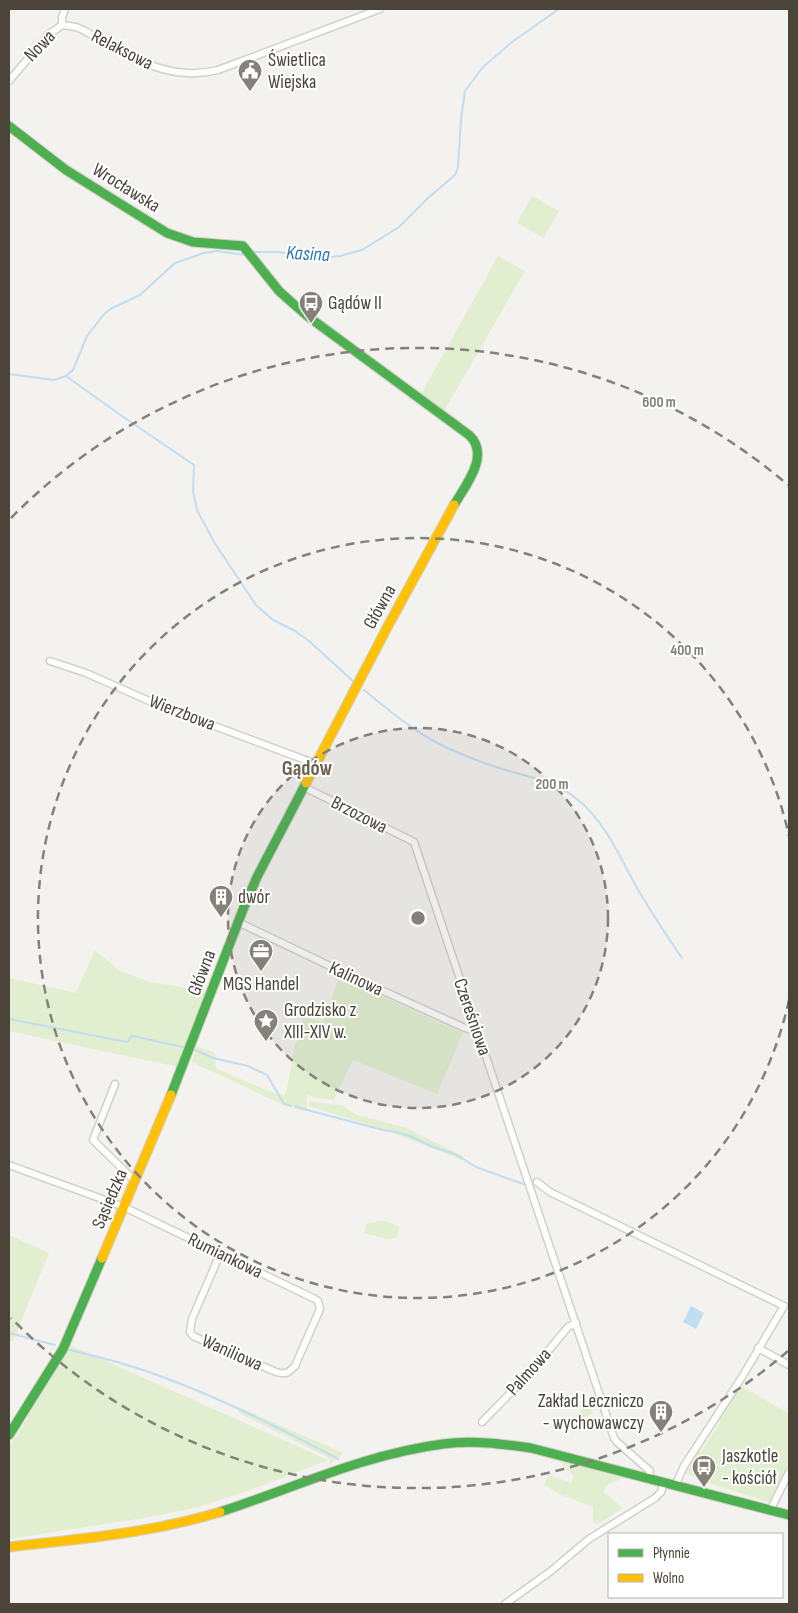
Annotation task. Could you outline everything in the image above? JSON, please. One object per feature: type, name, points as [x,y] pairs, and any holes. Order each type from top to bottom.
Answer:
[{"type":"street","name":"Nowa","points":[[9,81],[48,34],[62,25],[62,16],[65,9]]},
{"type":"street","name":"Relaksowa","points":[[62,25],[83,30],[150,66],[192,74],[218,70],[380,9]]},
{"type":"street","name":"Wrocławska","points":[[9,126],[35,149],[58,165],[167,233],[182,240],[200,244],[243,246],[250,254]]},
{"type":"street","name":"Główna","points":[[184,1062],[257,877],[389,624],[475,468],[478,459],[479,446],[469,434],[306,315],[279,291],[250,254]]},
{"type":"street","name":"Wierzbowa","points":[[50,661],[86,673],[156,704],[316,764]]},
{"type":"street","name":"Brzozowa","points":[[304,787],[414,842]]},
{"type":"street","name":"Czereśniowa","points":[[414,842],[614,1438],[650,1472],[648,1479]]},
{"type":"street","name":"Kalinowa","points":[[238,922],[359,980],[465,1028],[477,1031]]},
{"type":"street","name":"Sąsiedzka","points":[[9,1435],[62,1349],[124,1207],[184,1062]]},
{"type":"street","points":[[115,1084],[93,1140],[135,1181]]},
{"type":"street","name":"Rumiankowa","points":[[9,1165],[124,1207],[315,1299],[318,1301],[320,1309]]},
{"type":"street","points":[[537,1182],[550,1192],[784,1306],[737,1385],[684,1466],[675,1486]]},
{"type":"street","name":"Waniliowa","points":[[220,1254],[190,1322],[190,1332],[193,1336],[283,1374],[288,1373],[295,1366],[320,1309]]},
{"type":"street","name":"Palmowa","points":[[482,1422],[528,1375],[568,1327],[576,1322]]},
{"type":"street","points":[[758,1348],[789,1365]]},
{"type":"street","points":[[9,1547],[156,1529],[205,1516],[396,1451],[448,1442],[482,1441],[510,1444],[789,1515]]},
{"type":"street","points":[[770,1511],[789,1472]]},
{"type":"street","points":[[505,1604],[583,1545],[655,1498],[661,1492],[664,1483]]},
{"type":"green space","points":[[532,196],[559,211],[544,238],[517,223]]},
{"type":"green space","points":[[498,256],[525,271],[444,411],[421,394]]},
{"type":"green space","points":[[95,950],[120,971],[150,982],[206,991],[178,1067],[9,1031],[9,978],[76,993]]},
{"type":"green space","points":[[339,977],[463,1033],[437,1094],[353,1060],[334,1100],[315,1098],[307,1094],[307,1111],[279,1103],[192,1062],[197,1047],[214,1052],[217,1069],[284,1096],[295,1045],[302,1033],[303,1023],[300,1016],[323,1022]]},
{"type":"green space","points":[[309,1101],[344,1106],[355,1114],[406,1128],[463,1156],[462,1160],[388,1131],[309,1106]]},
{"type":"green space","points":[[383,1220],[400,1227],[396,1238],[387,1239],[364,1233],[367,1224]]},
{"type":"green space","points":[[9,1235],[49,1253],[13,1341],[9,1341]]},
{"type":"green space","points":[[70,1345],[328,1460],[253,1489],[195,1508],[9,1539],[9,1447]]},
{"type":"green space","points":[[740,1385],[789,1414],[789,1465],[771,1503],[703,1481],[684,1472],[698,1451],[702,1451],[720,1422],[717,1420]]},
{"type":"green space","points":[[588,1403],[594,1416],[592,1414],[582,1418],[584,1424],[579,1427],[575,1422],[575,1416]]},
{"type":"green space","points":[[236,1406],[343,1453],[330,1464],[329,1458],[239,1413]]},
{"type":"green space","points":[[562,1462],[624,1478],[607,1485],[603,1492],[623,1508],[598,1524],[593,1522],[593,1507],[562,1495],[544,1485],[549,1475],[571,1483],[574,1475],[565,1468]]},
{"type":"water","points":[[691,1306],[704,1313],[696,1329],[683,1322]]},
{"type":"waterway","name":"Kasina","points":[[252,252],[278,252],[322,258],[340,256],[362,250],[399,227],[428,198],[455,175],[458,167],[465,91],[483,67],[512,42],[559,9]]},
{"type":"waterway","name":"Kasina","points":[[9,374],[54,380],[66,376],[73,370],[87,336],[105,313],[140,295],[175,263],[204,253],[217,251],[245,255]]},
{"type":"waterway","points":[[66,376],[194,465],[193,491],[197,510],[214,542],[256,605],[273,620],[295,631],[309,641],[354,682]]},
{"type":"waterway","points":[[364,690],[433,741],[490,765],[554,785],[578,800],[589,810],[606,833],[643,898],[682,958]]},
{"type":"waterway","points":[[9,1019],[127,1042],[132,1036],[188,1048]]},
{"type":"waterway","points":[[193,1049],[213,1058],[248,1066],[267,1075],[284,1104],[291,1106]]},
{"type":"waterway","points":[[296,1107],[412,1137],[433,1147],[455,1154],[476,1167],[526,1185]]},
{"type":"waterway","points":[[9,1333],[55,1345]]},
{"type":"waterway","points":[[67,1349],[134,1367],[187,1386],[263,1421],[338,1459]]},
{"type":"traffic: fast","points":[[9,126],[66,170],[167,233],[193,242],[243,246],[279,291],[306,315],[469,435],[475,443],[477,461],[469,480],[454,505]]},
{"type":"traffic: fast","points":[[171,1095],[244,907],[257,877],[306,783]]},
{"type":"traffic: fast","points":[[9,1435],[63,1349],[102,1258]]},
{"type":"traffic: fast","points":[[220,1512],[386,1455],[443,1444],[476,1442],[531,1448],[789,1515]]},
{"type":"traffic: slow","points":[[306,783],[454,505]]},
{"type":"traffic: slow","points":[[102,1258],[171,1095]]},
{"type":"traffic: slow","points":[[9,1547],[142,1530],[220,1512]]},
{"type":"place","name":"Świetlica Wiejska","points":[[250,92]]},
{"type":"place","name":"Gądów II","points":[[311,324]]},
{"type":"place","name":"dwór","points":[[221,918]]},
{"type":"place","name":"MGS Handel","points":[[261,972]]},
{"type":"place","name":"Grodzisko z XIII-XIV w.","points":[[266,1042]]},
{"type":"place","name":"Zakład Leczniczo - wychowawczy","points":[[661,1433]]},
{"type":"place","name":"Jaszkotle - kościół","points":[[704,1488]]},
{"type":"district","name":"Gądów","points":[[307,768]]}]
